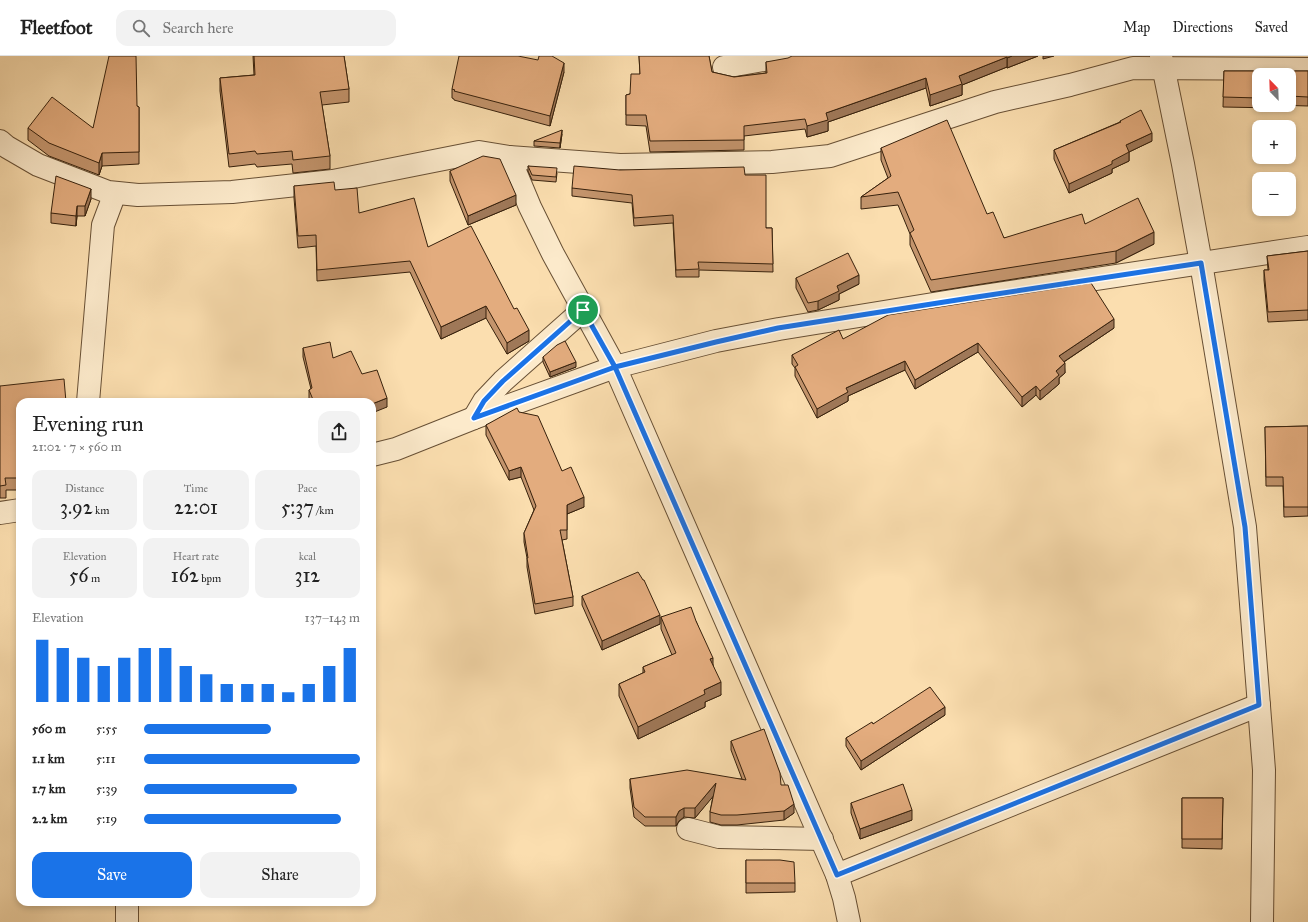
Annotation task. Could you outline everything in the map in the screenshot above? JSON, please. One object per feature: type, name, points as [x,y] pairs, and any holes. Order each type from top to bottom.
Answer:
[{"type":"street","points":[[724,67],[786,56]]},
{"type":"street","points":[[0,141],[38,166],[108,192],[138,195],[232,192],[333,181],[479,152],[509,157],[620,165],[772,162],[830,156],[994,102],[1162,62],[1181,68],[1308,69]]},
{"type":"street","points":[[1162,62],[1201,263],[1245,527],[1264,770],[1262,922]]},
{"type":"street","points":[[509,157],[530,207],[583,310],[615,367],[822,839],[837,875],[849,922]]},
{"type":"street","points":[[88,398],[103,225],[115,193]]},
{"type":"street","points":[[376,454],[396,449],[474,418],[615,367],[778,328],[1308,247]]},
{"type":"street","points":[[474,418],[484,401],[503,381],[583,310]]},
{"type":"street","points":[[0,513],[16,511]]},
{"type":"street","points":[[837,875],[1259,705]]},
{"type":"street","points":[[688,829],[720,837],[822,839]]},
{"type":"street","points":[[127,906],[127,922]]},
{"type":"building","points":[[109,56],[136,56],[137,106],[139,107],[139,152],[102,153],[99,163],[49,143],[28,128],[52,97],[93,128]]},
{"type":"building","points":[[254,56],[344,56],[349,89],[320,92],[330,156],[293,160],[292,151],[257,154],[255,151],[229,154],[220,78],[255,75]]},
{"type":"building","points":[[459,56],[518,56],[538,60],[539,56],[552,56],[564,63],[550,116],[454,91],[455,90],[452,89]]},
{"type":"building","points":[[639,56],[709,56],[712,72],[734,77],[767,73],[766,62],[792,56],[1012,56],[959,76],[962,84],[930,95],[926,78],[826,113],[828,120],[807,126],[805,119],[744,126],[744,140],[650,141],[646,115],[626,115],[626,95],[630,94],[631,74],[640,74]]},
{"type":"building","points":[[1224,71],[1252,71],[1252,98],[1223,97]]},
{"type":"building","points":[[1296,71],[1308,71],[1308,97],[1296,96]]},
{"type":"building","points":[[1141,110],[1152,133],[1126,145],[1129,152],[1112,161],[1112,164],[1069,184],[1054,150],[1121,122],[1120,121]]},
{"type":"building","points":[[947,120],[987,214],[993,212],[1004,238],[1082,214],[1085,224],[1138,198],[1154,232],[1116,251],[931,280],[910,233],[914,230],[898,192],[861,197],[891,176],[881,148]]},
{"type":"building","points":[[562,130],[560,143],[534,141]]},
{"type":"building","points":[[483,156],[500,159],[516,195],[468,216],[450,171]]},
{"type":"building","points":[[528,166],[557,168],[556,177],[532,175]]},
{"type":"building","points":[[574,166],[620,170],[744,167],[745,175],[766,175],[766,228],[772,228],[773,264],[698,262],[699,269],[676,270],[673,215],[634,218],[632,195],[572,188]]},
{"type":"building","points":[[56,176],[91,189],[85,206],[77,206],[76,216],[51,213]]},
{"type":"building","points":[[334,182],[335,190],[357,188],[359,213],[414,198],[428,247],[471,226],[514,309],[517,308],[529,330],[507,343],[486,306],[441,327],[410,261],[317,270],[316,235],[298,236],[294,186]]},
{"type":"building","points":[[1308,251],[1308,310],[1268,312],[1264,270],[1269,270],[1267,256]]},
{"type":"building","points":[[848,253],[859,275],[837,286],[839,291],[818,301],[808,303],[796,278]]},
{"type":"building","points":[[1091,283],[1114,319],[1059,356],[1065,363],[1056,371],[1059,375],[1040,391],[1036,386],[1022,397],[978,343],[915,380],[905,361],[846,388],[848,392],[817,409],[795,367],[798,365],[792,355],[839,330],[843,339],[888,315]]},
{"type":"building","points":[[565,341],[576,362],[550,372],[543,357],[557,345]]},
{"type":"building","points":[[330,342],[333,358],[351,351],[362,374],[377,370],[387,398],[376,402],[376,398],[312,398],[309,390],[312,388],[303,348]]},
{"type":"building","points":[[64,379],[66,398],[16,398],[16,478],[5,478],[6,485],[0,486],[0,386]]},
{"type":"building","points":[[517,408],[519,412],[538,416],[562,471],[571,467],[584,497],[567,505],[567,530],[560,530],[573,597],[535,604],[524,533],[536,506],[521,467],[509,471],[486,425]]},
{"type":"building","points":[[1308,426],[1308,507],[1284,507],[1283,477],[1266,477],[1265,427]]},
{"type":"building","points":[[638,572],[644,580],[660,615],[602,641],[582,596]]},
{"type":"building","points":[[691,607],[713,658],[710,659],[721,682],[704,690],[705,694],[638,727],[619,684],[645,672],[643,667],[676,653],[661,617]]},
{"type":"building","points":[[930,687],[945,707],[861,761],[846,738],[872,722],[873,724]]},
{"type":"building","points":[[764,729],[780,773],[781,785],[788,785],[794,804],[784,811],[737,815],[721,815],[710,812],[716,783],[695,808],[684,808],[679,811],[676,817],[645,817],[634,807],[630,779],[687,770],[746,780],[731,741]]},
{"type":"building","points":[[903,784],[912,810],[860,829],[851,803]]},
{"type":"building","points":[[1182,798],[1223,798],[1222,839],[1182,839]]},
{"type":"building","points":[[746,860],[780,860],[794,862],[795,883],[746,883]]},
{"type":"route","points":[[583,310],[503,381],[484,401],[474,418],[615,367],[837,875],[1259,705],[1245,527],[1201,263],[778,328],[655,356],[615,367],[583,310]]}]
